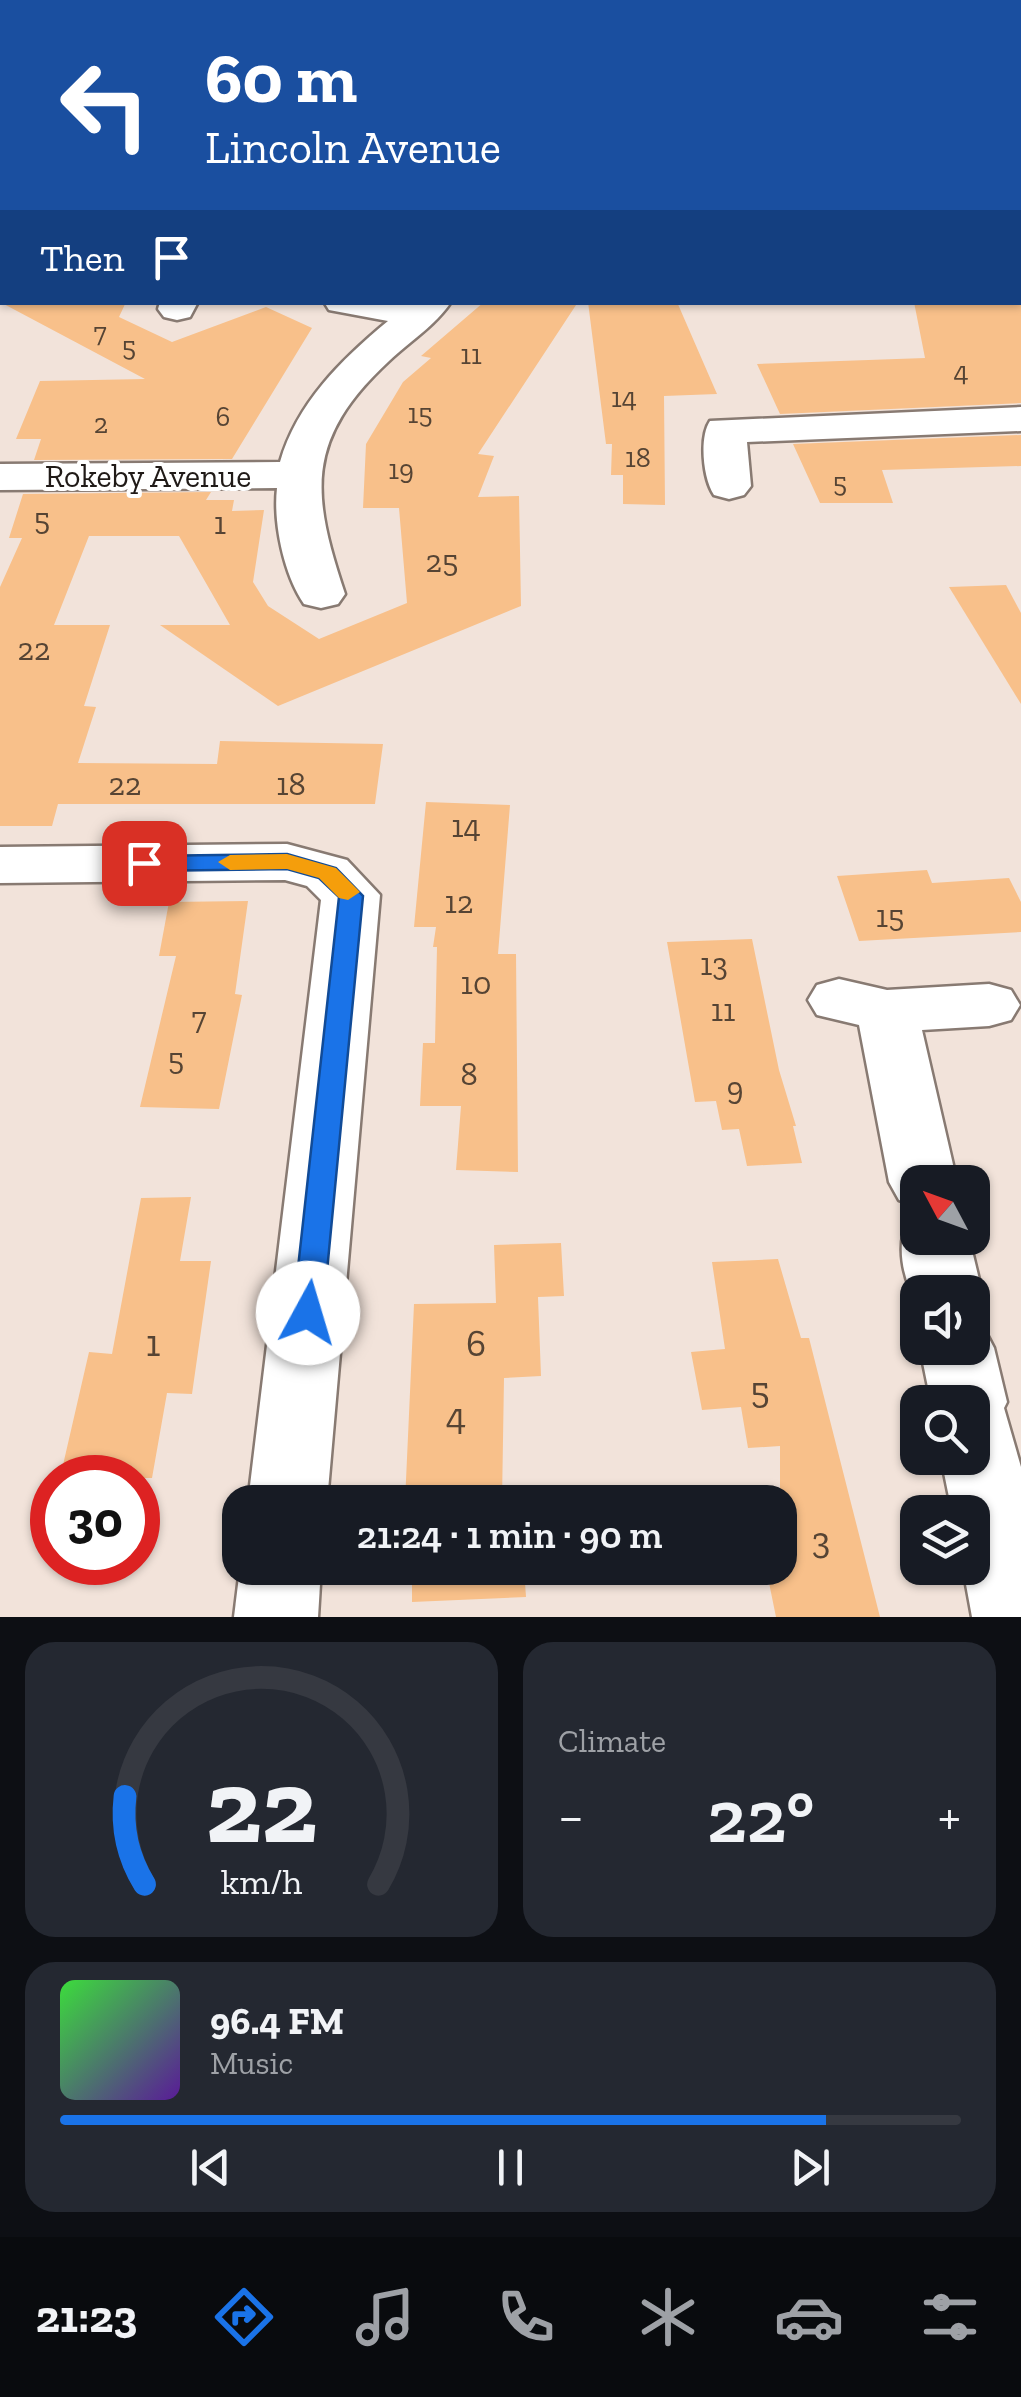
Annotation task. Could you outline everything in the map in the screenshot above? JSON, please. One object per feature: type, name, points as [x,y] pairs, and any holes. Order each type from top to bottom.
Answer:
[{"type":"street","points":[[378,305],[426,309]]},
{"type":"street","points":[[322,594],[303,549],[296,475],[322,410],[341,382],[426,309]]},
{"type":"street","points":[[729,486],[725,430],[1021,418]]},
{"type":"street","name":"Rokeby Avenue","points":[[0,477],[296,475]]},
{"type":"street","points":[[0,864],[287,862],[327,873],[351,896],[290,1485]]},
{"type":"street","points":[[917,1165],[863,1006],[989,1005]]},
{"type":"street","points":[[984,1475],[1014,1617]]},
{"type":"street","points":[[276,1617],[279,1585]]},
{"type":"building","points":[[6,305],[125,305],[119,317],[172,342],[266,307],[312,328],[232,459],[34,460],[41,439],[16,439],[40,381],[145,379]]},
{"type":"building","points":[[480,305],[576,305],[478,454],[494,456],[478,497],[519,496],[521,606],[278,706],[160,625],[230,625],[179,536],[89,536],[54,625],[110,625],[84,706],[96,707],[78,763],[217,764],[220,741],[383,744],[375,804],[58,804],[52,826],[0,826],[0,587],[22,538],[9,538],[23,494],[211,492],[206,500],[234,500],[232,511],[264,510],[253,582],[268,606],[319,639],[407,603],[399,508],[363,508],[366,444],[403,382],[431,358],[421,356]]},
{"type":"building","points":[[588,305],[678,305],[717,394],[664,396],[665,505],[623,504],[623,475],[611,475],[612,444],[606,444]]},
{"type":"building","points":[[915,305],[1021,305],[1021,403],[780,414],[757,364],[925,358]]},
{"type":"building","points":[[1021,435],[1021,466],[882,470],[893,503],[820,503],[793,444]]},
{"type":"building","points":[[1006,585],[1021,613],[1021,704],[949,587]]},
{"type":"building","points":[[426,802],[510,805],[498,954],[516,954],[518,1172],[456,1170],[461,1106],[420,1106],[423,1043],[435,1043],[437,947],[433,947],[436,927],[414,927]]},
{"type":"building","points":[[927,870],[932,883],[1009,878],[1021,902],[1021,932],[859,941],[837,876]]},
{"type":"building","points":[[248,901],[235,994],[242,995],[219,1109],[140,1107],[176,956],[159,956],[169,902]]},
{"type":"building","points":[[752,939],[802,1163],[747,1166],[739,1129],[722,1130],[716,1101],[695,1102],[667,942]]},
{"type":"building","points":[[191,1197],[180,1261],[211,1261],[192,1394],[167,1393],[156,1455],[65,1455],[89,1352],[112,1354],[141,1198]]},
{"type":"building","points":[[561,1243],[564,1296],[538,1297],[541,1376],[504,1378],[502,1485],[406,1485],[414,1304],[496,1303],[494,1245]]},
{"type":"building","points":[[778,1259],[801,1338],[809,1338],[880,1617],[776,1617],[769,1585],[797,1585],[797,1485],[780,1485],[780,1446],[748,1448],[741,1407],[702,1410],[691,1352],[725,1349],[712,1262]]},
{"type":"building","points":[[412,1585],[525,1585],[526,1597],[412,1602]]},
{"type":"slow traffic","points":[[230,862],[287,862],[327,873],[348,892]]},
{"type":"route","points":[[144,863],[287,862],[327,873],[351,896],[308,1313]]}]
